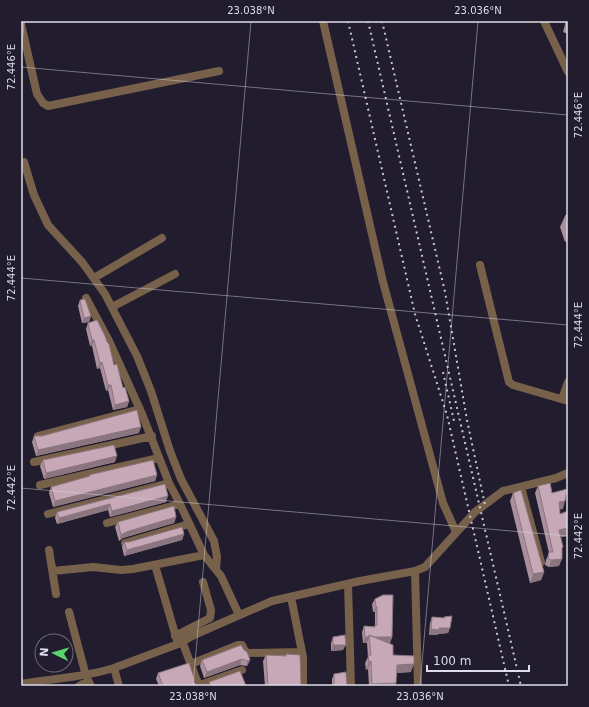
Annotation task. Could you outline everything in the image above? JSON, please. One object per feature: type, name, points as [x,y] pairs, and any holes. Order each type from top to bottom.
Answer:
[{"type":"street","points":[[323,21],[383,282],[443,503],[456,532]]},
{"type":"street","points":[[544,21],[568,72]]},
{"type":"street","points":[[21,24],[37,94],[43,103],[48,106],[219,71]]},
{"type":"street","points":[[24,162],[34,195],[48,225],[82,262],[105,294],[137,356],[181,479],[214,541],[217,557],[216,569]]},
{"type":"street","points":[[94,278],[162,238]]},
{"type":"street","points":[[480,265],[509,382],[513,385],[565,400],[568,382]]},
{"type":"street","points":[[112,307],[175,274]]},
{"type":"street","points":[[86,298],[109,341],[152,436],[168,483],[180,504],[204,554],[216,569],[229,592],[239,615]]},
{"type":"street","points":[[38,436],[140,409]]},
{"type":"street","points":[[34,462],[152,436]]},
{"type":"street","points":[[40,485],[159,458]]},
{"type":"street","points":[[79,686],[114,668],[272,601],[415,571],[425,567],[475,512],[503,491],[556,478],[568,473]]},
{"type":"street","points":[[48,514],[168,483]]},
{"type":"street","points":[[521,487],[541,562]]},
{"type":"street","points":[[107,523],[180,504]]},
{"type":"street","points":[[125,543],[190,524]]},
{"type":"street","points":[[49,550],[56,594]]},
{"type":"street","points":[[53,571],[93,567],[121,570],[133,569],[204,554]]},
{"type":"street","points":[[154,565],[178,641],[191,664],[199,686],[242,670]]},
{"type":"street","points":[[415,571],[418,686]]},
{"type":"street","points":[[178,641],[210,618],[211,610],[203,582]]},
{"type":"street","points":[[348,584],[351,686]]},
{"type":"street","points":[[291,596],[302,652],[303,686]]},
{"type":"street","points":[[69,612],[88,681]]},
{"type":"street","points":[[191,664],[238,645],[242,645],[248,653],[302,652]]},
{"type":"street","points":[[114,668],[119,686]]},
{"type":"street","points":[[21,684],[88,681]]},
{"type":"building","points":[[566,21],[568,21],[568,27],[565,26]]},
{"type":"building","points":[[568,214],[568,226],[565,216]]},
{"type":"building","points":[[85,299],[91,316],[84,318],[80,300]]},
{"type":"building","points":[[97,320],[109,344],[114,365],[117,364],[123,388],[125,387],[129,401],[115,405],[111,385],[108,385],[102,362],[100,363],[94,340],[92,340],[88,323]]},
{"type":"building","points":[[137,410],[141,427],[38,450],[34,436],[42,436]]},
{"type":"building","points":[[114,445],[117,456],[46,473],[43,460]]},
{"type":"building","points":[[153,460],[157,475],[55,501],[51,487],[90,476],[89,475]]},
{"type":"building","points":[[550,483],[552,493],[567,489],[565,501],[559,502],[560,514],[568,511],[568,528],[559,530],[563,547],[562,559],[551,560],[548,558],[549,552],[553,552],[538,486]]},
{"type":"building","points":[[165,484],[168,496],[112,511],[110,504],[59,518],[57,512]]},
{"type":"building","points":[[521,490],[544,572],[533,574],[513,493]]},
{"type":"building","points":[[174,506],[176,517],[126,532],[121,535],[118,522]]},
{"type":"building","points":[[182,527],[184,534],[127,550],[124,542],[129,542]]},
{"type":"building","points":[[383,595],[393,595],[392,637],[374,637],[369,635],[369,637],[365,637],[364,626],[375,627],[375,625],[377,625],[377,607],[375,599]]},
{"type":"building","points":[[452,616],[450,628],[439,628],[439,630],[431,629],[432,617],[445,618],[444,617]]},
{"type":"building","points":[[345,635],[346,645],[333,645],[333,637]]},
{"type":"building","points":[[369,635],[393,645],[393,655],[414,656],[414,664],[397,665],[396,683],[372,684],[371,661],[369,662],[368,655],[371,655]]},
{"type":"building","points":[[241,645],[247,652],[250,660],[248,661],[242,659],[207,672],[202,660]]},
{"type":"building","points":[[286,654],[300,655],[301,685],[268,686],[266,655],[286,656]]},
{"type":"building","points":[[189,663],[194,682],[197,686],[163,686],[158,673]]},
{"type":"building","points":[[240,671],[246,686],[211,686],[209,682]]},
{"type":"building","points":[[346,672],[347,686],[334,686],[334,674]]},
{"type":"railway","points":[[348,21],[415,314],[447,415],[509,686]]},
{"type":"railway","points":[[368,21],[521,686]]},
{"type":"railway","points":[[382,21],[445,292],[467,420],[485,505]]},
{"type":"railway","points":[[443,372],[454,421]]}]
